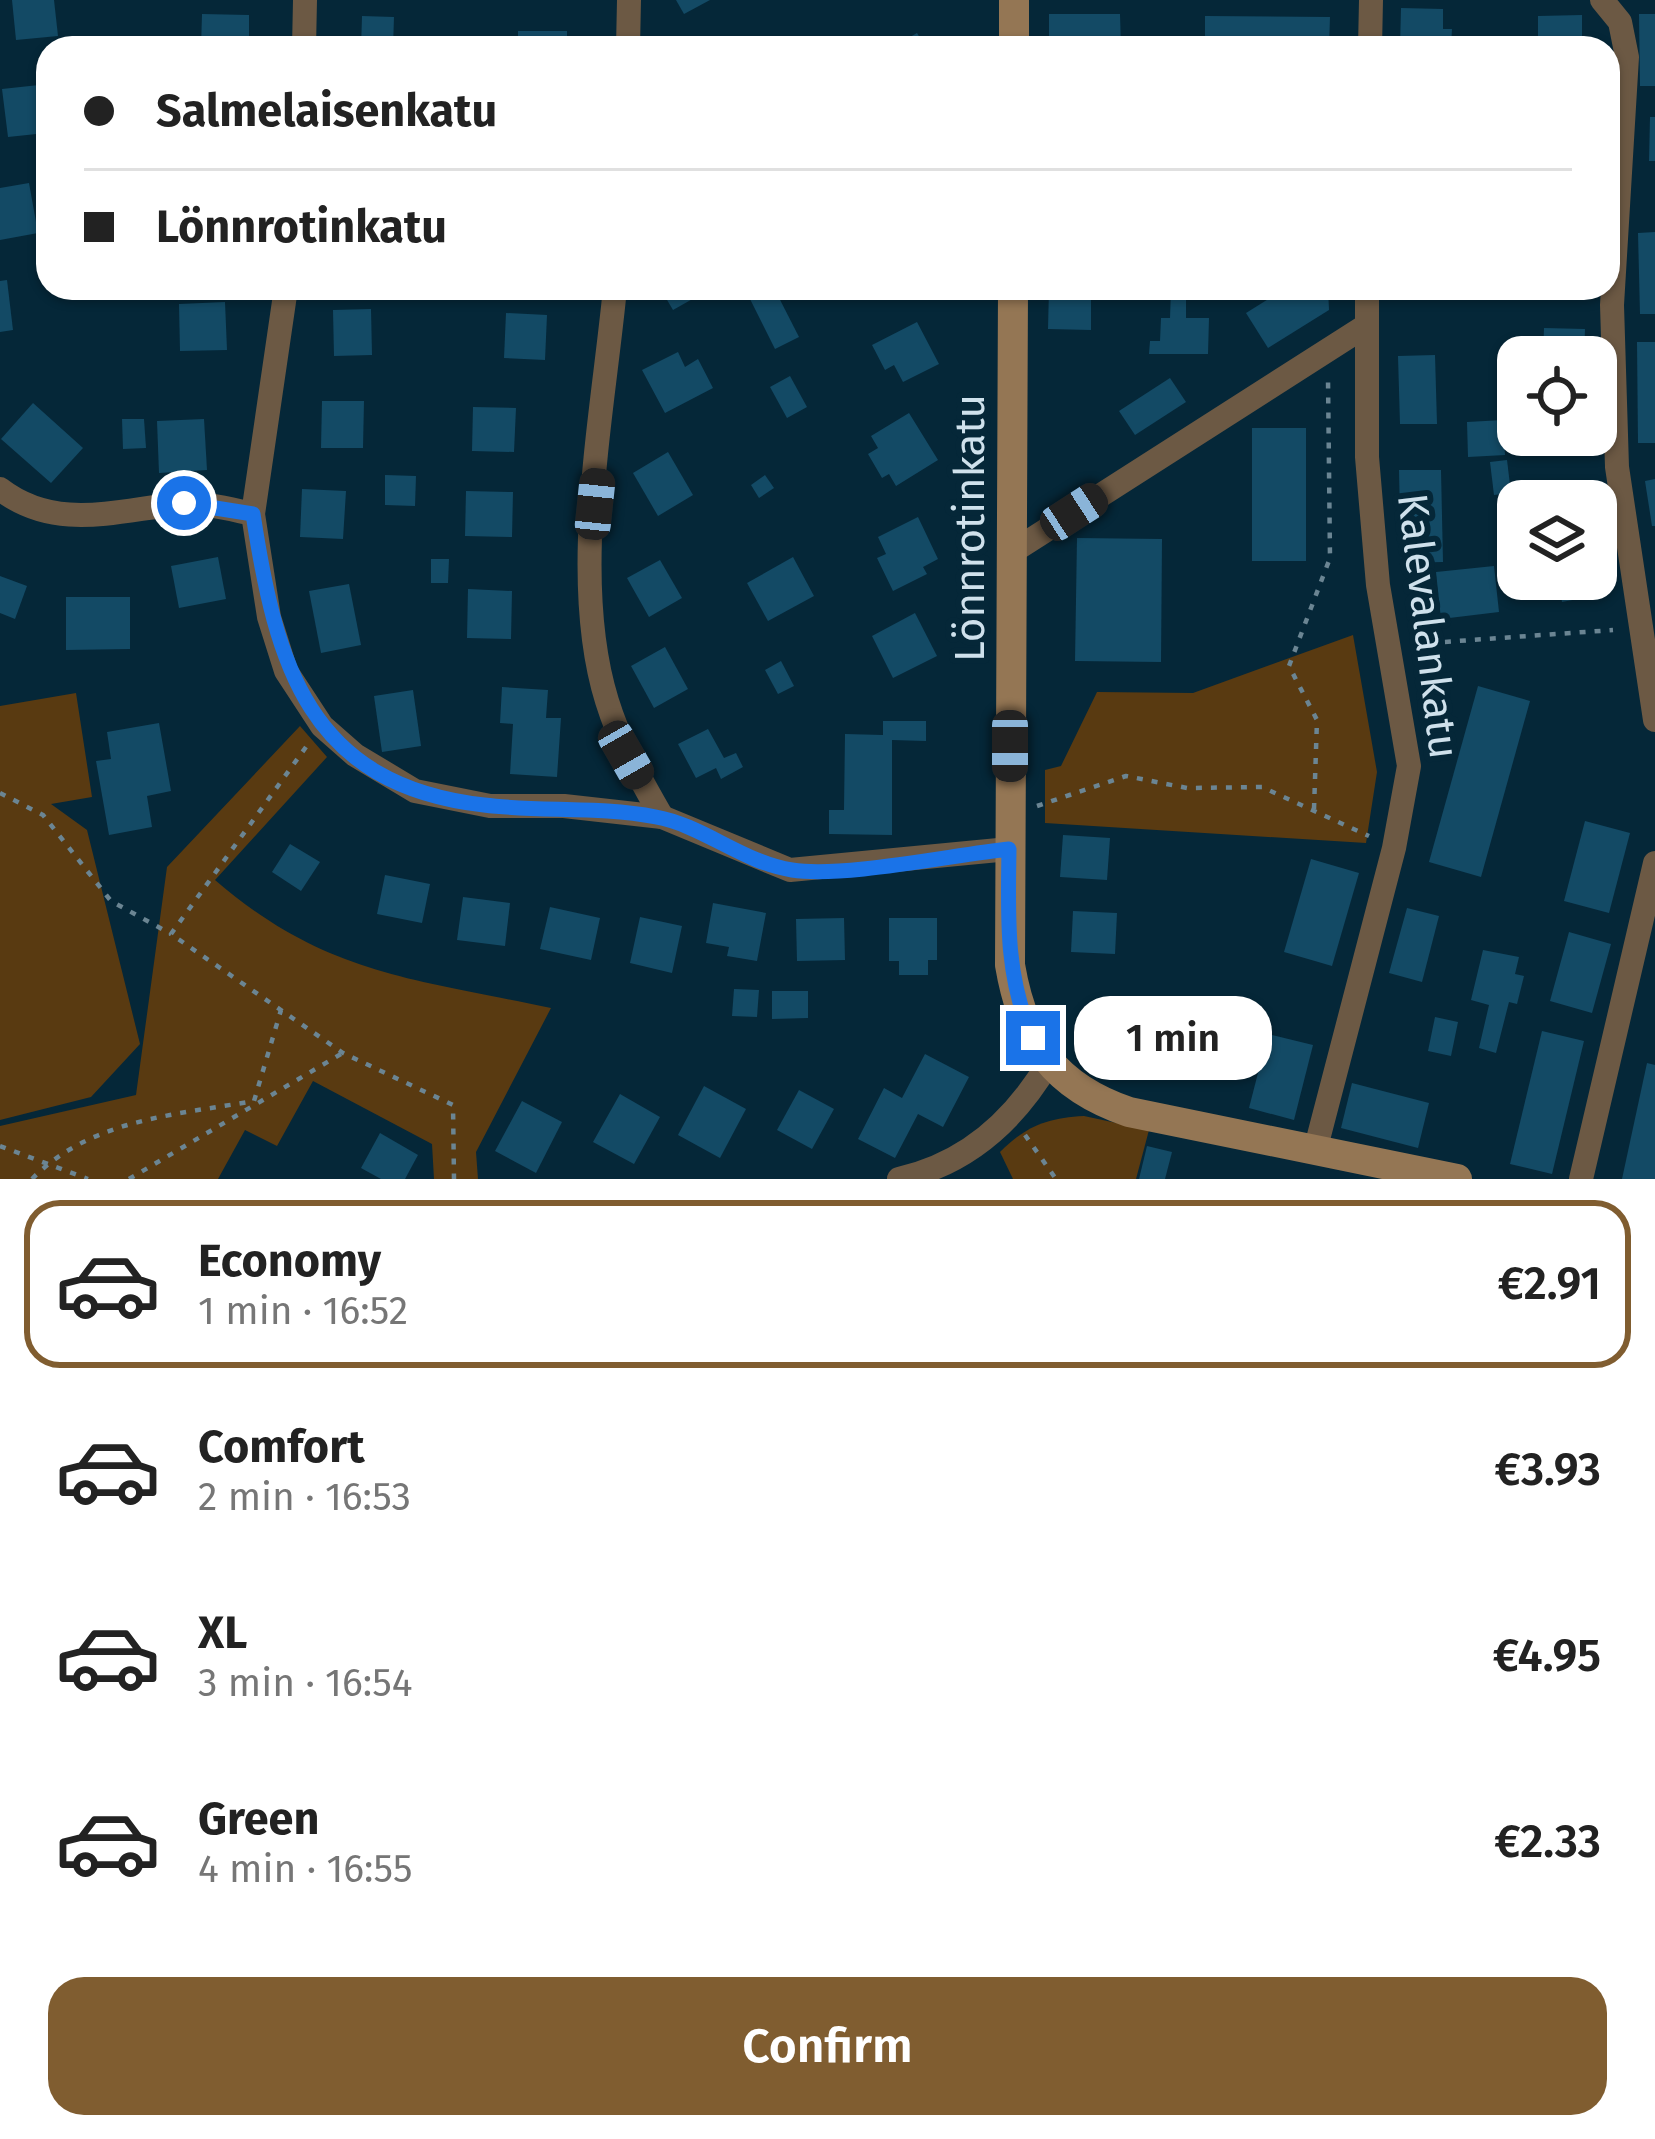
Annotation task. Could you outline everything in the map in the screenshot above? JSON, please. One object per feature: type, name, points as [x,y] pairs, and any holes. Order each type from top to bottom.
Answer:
[{"type":"street","points":[[304,36],[305,0]]},
{"type":"street","points":[[628,36],[629,0]]},
{"type":"street","points":[[1014,0],[1014,36]]},
{"type":"street","points":[[1370,36],[1371,0]]},
{"type":"street","points":[[1605,2],[1619,22],[1627,57],[1620,173]]},
{"type":"street","points":[[284,300],[253,514],[275,635],[286,671],[322,725],[385,777],[415,791],[490,806],[564,806],[662,817],[790,870],[1009,849]]},
{"type":"street","points":[[615,300],[595,504],[592,618],[605,697],[626,755],[662,817]]},
{"type":"street","name":"Lönnrotinkatu","points":[[1013,300],[1009,849],[1010,965],[1016,1003],[1049,1062],[1091,1099],[1130,1112],[1316,1147]]},
{"type":"street","name":"Kalevalankatu","points":[[1310,1179],[1394,848],[1409,766],[1378,585],[1366,457],[1367,300]]},
{"type":"street","points":[[1612,300],[1617,467],[1645,628],[1655,720]]},
{"type":"street","points":[[1012,552],[1366,325]]},
{"type":"street","points":[[0,489],[52,513],[117,515],[184,503],[253,514]]},
{"type":"street","points":[[1581,1179],[1655,863]]},
{"type":"street","points":[[899,1179],[940,1168],[1012,1117],[1049,1062]]},
{"type":"street","points":[[1316,1147],[1457,1179]]},
{"type":"path","points":[[1314,809],[1317,720],[1289,666],[1330,558],[1328,370]]},
{"type":"path","points":[[1415,644],[1645,628]]},
{"type":"path","points":[[171,934],[322,725]]},
{"type":"path","points":[[1031,808],[1126,776],[1187,788],[1262,787],[1394,848]]},
{"type":"path","points":[[0,794],[43,815],[111,901],[171,934],[343,1053],[453,1105],[454,1179]]},
{"type":"path","points":[[254,1101],[281,1010]]},
{"type":"path","points":[[129,1179],[254,1101],[343,1053]]},
{"type":"path","points":[[32,1179],[47,1163],[110,1127],[254,1101]]},
{"type":"path","points":[[1012,1117],[1056,1179]]},
{"type":"path","points":[[0,1145],[88,1179]]},
{"type":"shaded area","points":[[1353,635],[1377,772],[1366,843],[1045,823],[1045,770],[1061,766],[1097,692],[1193,693]]},
{"type":"shaded area","points":[[76,693],[92,797],[51,804],[87,830],[140,1044],[91,1097],[0,1120],[0,706]]},
{"type":"shaded area","points":[[300,726],[327,757],[215,880],[255,912],[334,955],[414,980],[551,1008],[476,1152],[478,1179],[434,1179],[432,1144],[313,1081],[277,1146],[245,1130],[218,1179],[0,1179],[0,1126],[136,1095],[167,867]]},
{"type":"shaded area","points":[[1084,1116],[1149,1130],[1136,1179],[1013,1179],[1000,1152],[1010,1143],[1038,1125]]},
{"type":"building","points":[[12,0],[54,0],[58,36],[16,40]]},
{"type":"building","points":[[676,0],[710,0],[684,14]]},
{"type":"building","points":[[1401,8],[1443,9],[1443,29],[1452,29],[1452,36],[1400,36]]},
{"type":"building","points":[[202,14],[249,15],[249,36],[201,36]]},
{"type":"building","points":[[1049,14],[1120,14],[1121,36],[1049,36]]},
{"type":"building","points":[[1639,14],[1655,14],[1655,86],[1640,86]]},
{"type":"building","points":[[1582,15],[1582,36],[1538,36],[1538,16]]},
{"type":"building","points":[[362,16],[394,17],[393,36],[361,36]]},
{"type":"building","points":[[1205,16],[1330,17],[1329,36],[1205,36]]},
{"type":"building","points":[[518,31],[567,31],[567,36],[518,36]]},
{"type":"building","points":[[36,85],[36,134],[8,137],[2,89]]},
{"type":"building","points":[[1650,117],[1655,117],[1655,161],[1649,161]]},
{"type":"building","points":[[29,183],[36,233],[0,240],[0,188]]},
{"type":"building","points":[[1655,232],[1655,314],[1640,314],[1638,233]]},
{"type":"building","points":[[7,280],[13,330],[0,332],[0,281]]},
{"type":"building","points":[[667,300],[691,300],[673,310]]},
{"type":"building","points":[[750,300],[780,300],[799,337],[775,349]]},
{"type":"building","points":[[1049,300],[1091,300],[1091,330],[1048,329]]},
{"type":"building","points":[[1171,300],[1186,300],[1186,318],[1209,318],[1208,354],[1149,354],[1150,341],[1160,341],[1161,318],[1170,318]]},
{"type":"building","points":[[1267,300],[1329,300],[1329,310],[1268,348],[1246,313]]},
{"type":"building","points":[[225,302],[227,350],[180,351],[179,304]]},
{"type":"building","points":[[371,309],[372,355],[334,356],[333,310]]},
{"type":"building","points":[[506,313],[547,315],[545,360],[504,358]]},
{"type":"building","points":[[917,322],[939,364],[903,382],[894,365],[885,370],[872,345]]},
{"type":"building","points":[[1544,328],[1585,329],[1585,336],[1544,336]]},
{"type":"building","points":[[1637,342],[1655,342],[1655,443],[1638,443]]},
{"type":"building","points":[[678,352],[685,367],[698,359],[713,388],[665,413],[642,370]]},
{"type":"building","points":[[1435,355],[1437,424],[1400,424],[1398,356]]},
{"type":"building","points":[[790,376],[807,407],[787,418],[770,387]]},
{"type":"building","points":[[1170,378],[1186,402],[1135,435],[1119,411]]},
{"type":"building","points":[[322,401],[364,401],[363,448],[321,448]]},
{"type":"building","points":[[33,403],[83,448],[51,483],[1,439]]},
{"type":"building","points":[[473,407],[516,408],[514,452],[472,451]]},
{"type":"building","points":[[909,413],[938,460],[896,486],[889,474],[882,478],[868,454],[878,448],[871,436]]},
{"type":"building","points":[[122,419],[144,419],[146,448],[123,449]]},
{"type":"building","points":[[204,419],[207,470],[159,473],[157,421]]},
{"type":"building","points":[[1497,420],[1497,455],[1468,457],[1467,422]]},
{"type":"building","points":[[1252,428],[1306,428],[1306,561],[1252,561]]},
{"type":"building","points":[[668,452],[693,495],[658,516],[633,473]]},
{"type":"building","points":[[1507,460],[1509,480],[1497,480],[1497,495],[1494,495],[1490,462]]},
{"type":"building","points":[[1399,470],[1441,470],[1443,562],[1401,563]]},
{"type":"building","points":[[385,475],[416,476],[415,506],[385,505]]},
{"type":"building","points":[[765,475],[774,488],[759,498],[751,485]]},
{"type":"building","points":[[1655,479],[1655,526],[1652,526],[1645,481]]},
{"type":"building","points":[[302,489],[346,491],[343,539],[300,537]]},
{"type":"building","points":[[466,491],[513,492],[512,537],[465,536]]},
{"type":"building","points":[[918,517],[938,559],[923,567],[927,574],[893,591],[877,558],[886,554],[878,537]]},
{"type":"building","points":[[1077,538],[1162,539],[1161,662],[1075,661]]},
{"type":"building","points":[[218,557],[226,599],[179,608],[171,566]]},
{"type":"building","points":[[793,557],[814,596],[768,621],[747,583]]},
{"type":"building","points":[[431,559],[449,559],[448,583],[431,583]]},
{"type":"building","points":[[660,560],[682,598],[649,617],[627,578]]},
{"type":"building","points":[[1494,566],[1499,612],[1441,619],[1436,572]]},
{"type":"building","points":[[0,576],[27,586],[15,619],[0,613]]},
{"type":"building","points":[[349,584],[361,645],[321,653],[309,591]]},
{"type":"building","points":[[468,589],[512,591],[511,639],[467,638]]},
{"type":"building","points":[[66,597],[130,597],[130,649],[66,650]]},
{"type":"building","points":[[915,613],[937,656],[893,678],[872,636]]},
{"type":"building","points":[[665,647],[688,689],[654,708],[631,666]]},
{"type":"building","points":[[781,661],[794,686],[778,694],[765,670]]},
{"type":"building","points":[[1478,686],[1530,701],[1481,877],[1429,862]]},
{"type":"building","points":[[502,687],[548,690],[546,718],[561,718],[557,777],[510,774],[513,724],[500,723]]},
{"type":"building","points":[[413,690],[421,746],[382,752],[374,696]]},
{"type":"building","points":[[883,721],[926,721],[926,741],[892,740],[892,835],[829,834],[829,810],[844,810],[845,734],[883,735]]},
{"type":"building","points":[[159,723],[171,791],[147,796],[152,827],[109,835],[96,761],[111,759],[107,732]]},
{"type":"building","points":[[708,729],[724,758],[736,753],[743,767],[721,779],[716,768],[696,778],[678,744]]},
{"type":"building","points":[[1585,821],[1630,833],[1609,913],[1564,901]]},
{"type":"building","points":[[1063,835],[1110,838],[1107,880],[1060,877]]},
{"type":"building","points":[[290,844],[320,862],[301,891],[272,872]]},
{"type":"building","points":[[1311,859],[1359,873],[1332,966],[1284,952]]},
{"type":"building","points":[[385,875],[430,884],[422,923],[377,914]]},
{"type":"building","points":[[463,897],[510,903],[505,946],[457,940]]},
{"type":"building","points":[[713,903],[766,913],[757,961],[727,956],[729,947],[706,943]]},
{"type":"building","points":[[550,907],[600,918],[591,960],[540,949]]},
{"type":"building","points":[[1407,908],[1439,916],[1422,982],[1389,973]]},
{"type":"building","points":[[1073,911],[1117,913],[1115,954],[1071,952]]},
{"type":"building","points":[[640,917],[682,926],[672,973],[630,963]]},
{"type":"building","points":[[844,918],[845,960],[797,961],[796,919]]},
{"type":"building","points":[[889,918],[937,918],[937,960],[928,960],[928,975],[899,975],[899,961],[889,961]]},
{"type":"building","points":[[1569,932],[1611,944],[1592,1013],[1550,1001]]},
{"type":"building","points":[[1483,950],[1519,957],[1515,974],[1524,976],[1517,1004],[1509,1002],[1496,1053],[1479,1048],[1489,1005],[1471,1000]]},
{"type":"building","points":[[734,989],[759,990],[757,1017],[732,1016]]},
{"type":"building","points":[[772,991],[808,991],[808,1018],[772,1019]]},
{"type":"building","points":[[1098,1008],[1151,1010],[1149,1056],[1096,1053]]},
{"type":"building","points":[[1435,1017],[1458,1022],[1451,1056],[1428,1051]]},
{"type":"building","points":[[1542,1031],[1584,1041],[1552,1174],[1510,1164]]},
{"type":"building","points":[[1268,1034],[1313,1045],[1294,1120],[1249,1108]]},
{"type":"building","points":[[925,1054],[969,1077],[943,1127],[918,1114],[895,1158],[858,1139],[884,1088],[902,1098]]},
{"type":"building","points":[[1647,1063],[1655,1065],[1655,1179],[1622,1179]]},
{"type":"building","points":[[1352,1083],[1429,1103],[1418,1148],[1341,1128]]},
{"type":"building","points":[[704,1086],[746,1109],[720,1158],[678,1135]]},
{"type":"building","points":[[799,1090],[834,1109],[812,1149],[777,1130]]},
{"type":"building","points":[[620,1094],[660,1117],[634,1164],[593,1142]]},
{"type":"building","points":[[522,1101],[562,1122],[536,1173],[495,1151]]},
{"type":"building","points":[[380,1133],[418,1155],[405,1179],[381,1179],[361,1168]]},
{"type":"building","points":[[1147,1146],[1172,1152],[1165,1179],[1139,1179]]},
{"type":"route","points":[[184,503],[253,514],[269,617],[286,671],[322,725],[385,777],[415,791],[490,806],[564,806],[662,817],[716,844],[790,870],[858,868],[1009,849],[1010,965],[1016,1003],[1033,1038]]}]
